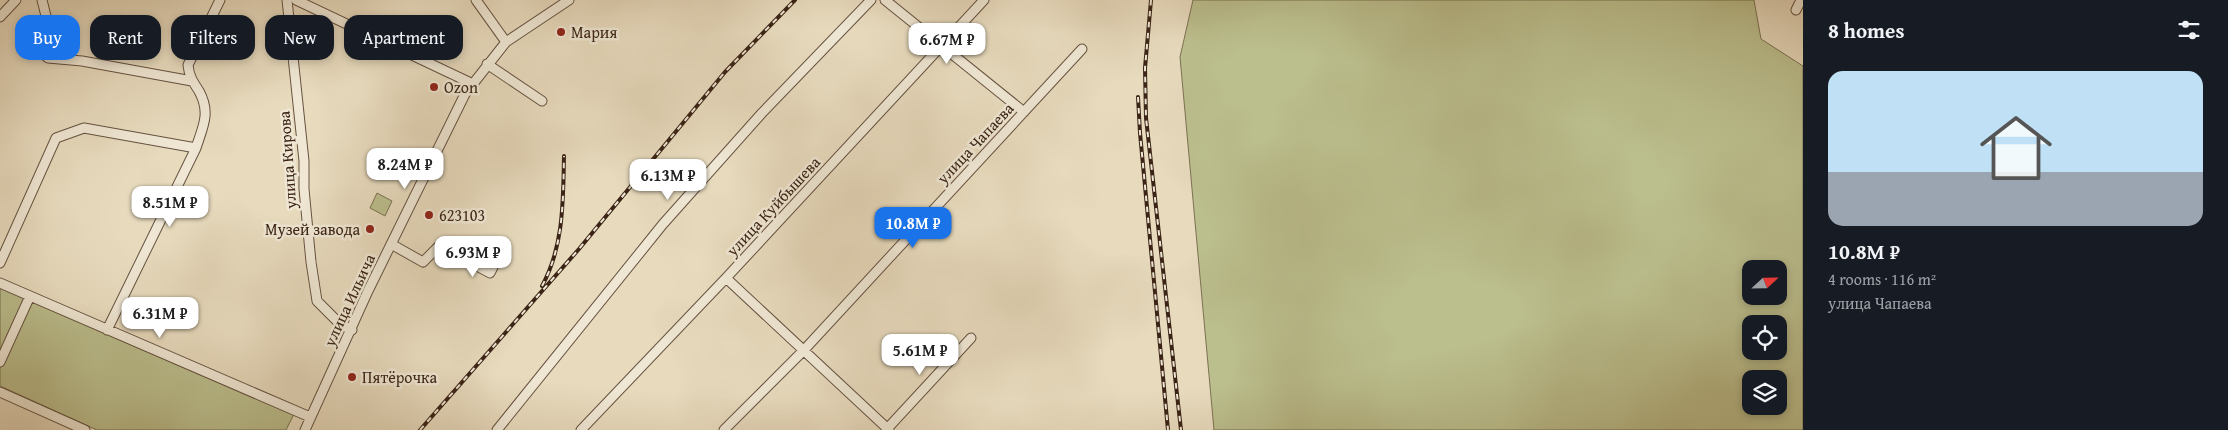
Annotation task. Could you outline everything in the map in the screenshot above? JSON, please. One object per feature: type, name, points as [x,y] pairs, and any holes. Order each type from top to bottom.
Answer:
[{"type":"street","points":[[0,17],[16,0]]},
{"type":"street","points":[[42,0],[46,16],[42,53],[48,58],[82,61],[192,81]]},
{"type":"street","points":[[107,330],[196,148],[207,116],[200,92],[192,81],[188,65],[220,0]]},
{"type":"street","name":"улица Кирова","points":[[286,0],[304,161],[304,189],[311,262],[317,301],[341,325],[352,330]]},
{"type":"street","points":[[296,0],[473,84]]},
{"type":"street","points":[[476,0],[506,42]]},
{"type":"street","name":"улица Ильича","points":[[305,430],[391,244],[464,97],[506,42],[569,0]]},
{"type":"street","points":[[496,430],[663,224],[762,113],[871,0]]},
{"type":"street","points":[[884,0],[1024,112]]},
{"type":"street","name":"улица Куйбышева","points":[[581,430],[726,278],[984,0]]},
{"type":"street","points":[[1796,10],[1800,0]]},
{"type":"street","name":"улица Чапаева","points":[[724,430],[804,350],[1082,49]]},
{"type":"street","points":[[488,64],[542,101]]},
{"type":"street","points":[[0,263],[56,138],[84,128],[196,148]]},
{"type":"street","points":[[391,244],[423,262],[439,246],[490,273],[496,261]]},
{"type":"street","points":[[726,278],[888,430],[972,338]]},
{"type":"street","points":[[0,283],[310,417]]},
{"type":"street","points":[[0,362],[30,296]]},
{"type":"street","points":[[0,392],[84,430]]},
{"type":"green space","points":[[1193,0],[1754,0],[1761,39],[1803,66],[1803,430],[1214,430],[1180,57]]},
{"type":"green space","points":[[377,193],[392,201],[385,216],[370,208]]},
{"type":"green space","points":[[0,287],[294,414],[286,430],[97,430],[0,386]]},
{"type":"railway","points":[[420,430],[579,249],[725,72],[795,0]]},
{"type":"railway","points":[[1151,0],[1145,68],[1146,118],[1181,430]]},
{"type":"railway","points":[[1138,97],[1168,430]]},
{"type":"railway","points":[[542,286],[555,255],[561,223],[564,156]]},
{"type":"place","name":"Мария","points":[[561,32]]},
{"type":"place","name":"Ozon","points":[[434,87]]},
{"type":"place","name":"623103","points":[[429,215]]},
{"type":"place","name":"Музей завода","points":[[370,229]]},
{"type":"place","name":"Пятёрочка","points":[[352,377]]}]
